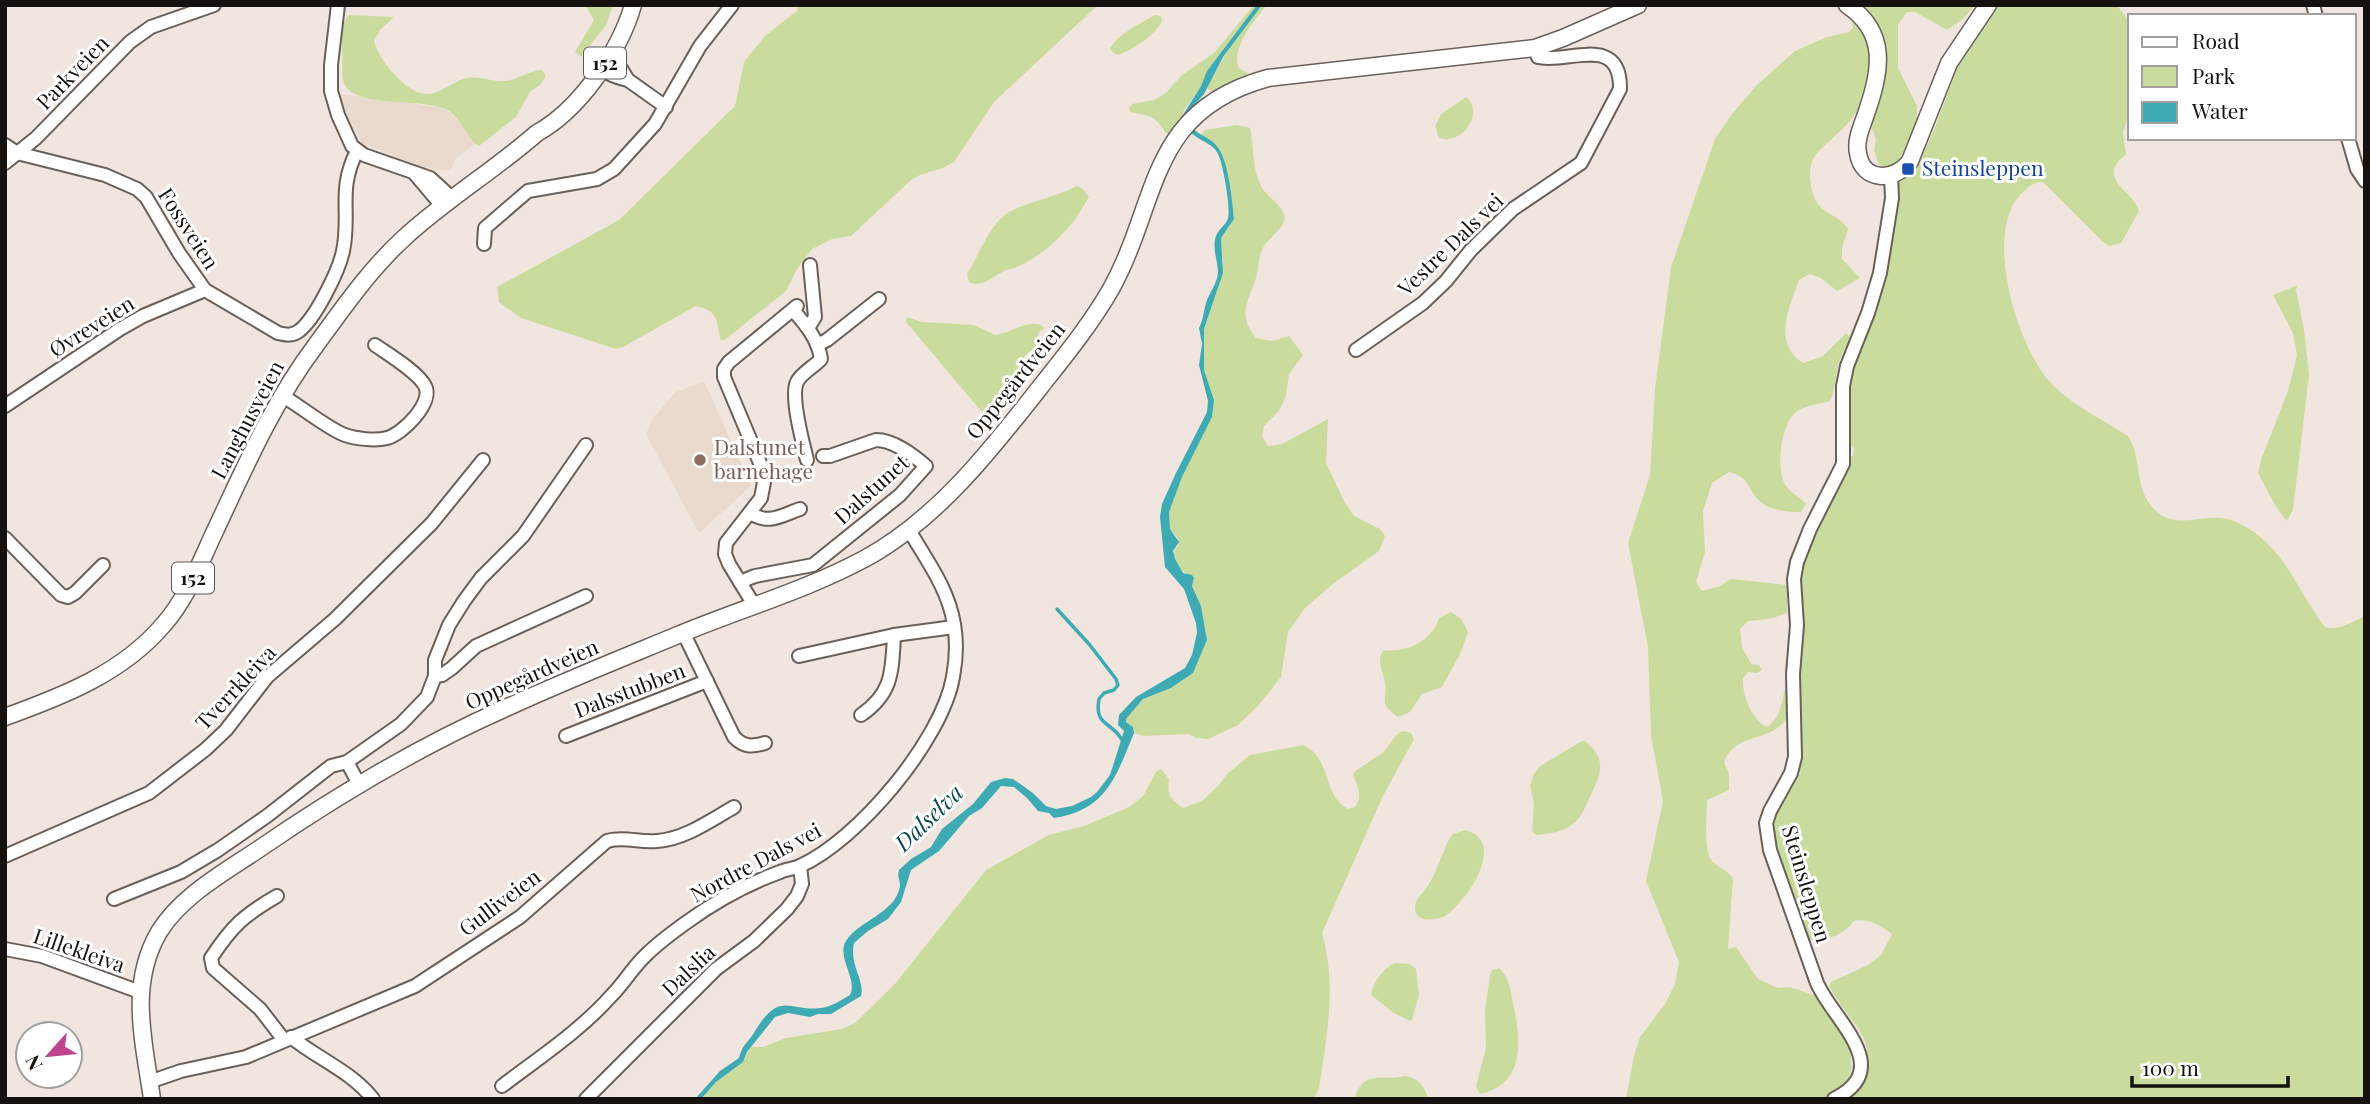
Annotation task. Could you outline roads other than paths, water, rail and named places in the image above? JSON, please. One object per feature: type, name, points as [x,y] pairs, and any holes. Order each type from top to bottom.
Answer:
[{"type":"main road","name":"Langhusveien","points":[[5,717],[91,682],[125,660],[164,625],[189,586],[256,442],[281,395],[316,344],[377,266],[414,229],[537,133],[553,124],[585,90],[632,5]]},
{"type":"main road","name":"Oppegårdveien","points":[[152,1099],[142,1041],[140,992],[154,943],[167,921],[187,901],[285,831],[449,736],[504,708],[683,632],[843,570],[909,530],[932,510],[996,440],[1086,328],[1111,289],[1127,256],[1155,176],[1177,135],[1207,107],[1237,88],[1268,78],[1535,48],[1638,5]]},
{"type":"main road","points":[[1847,5],[1869,26],[1876,41],[1879,59],[1873,94],[1859,136],[1858,156],[1870,173],[1880,177],[1891,176],[1902,170],[1910,161],[1949,63],[1988,5]]},
{"type":"street","name":"Parkveien","points":[[5,163],[36,138],[130,42],[151,27],[214,5]]},
{"type":"street","points":[[338,5],[331,65],[331,91],[341,123],[357,151],[415,174],[448,203]]},
{"type":"street","points":[[484,244],[485,228],[528,191],[593,180],[608,174],[650,130],[700,46],[733,5]]},
{"type":"street","name":"Vestre Dals vei","points":[[1356,350],[1423,303],[1513,209],[1581,163],[1620,89],[1620,78],[1610,60],[1594,54],[1572,54],[1548,60],[1538,57],[1535,48]]},
{"type":"street","points":[[603,61],[614,77],[628,80],[666,107]]},
{"type":"street","points":[[2349,140],[2357,169],[2365,181]]},
{"type":"street","name":"Fossveien","points":[[5,145],[17,153],[105,175],[138,189],[146,197],[179,253],[205,290],[278,333],[292,334],[300,330],[330,287],[340,261],[345,238],[346,179],[357,151]]},
{"type":"street","name":"Steinsleppen","points":[[1834,1099],[1844,1094],[1855,1082],[1860,1053],[1851,1032],[1817,983],[1770,850],[1766,828],[1770,811],[1791,773],[1795,757],[1793,674],[1797,625],[1794,579],[1797,562],[1810,529],[1843,464],[1843,386],[1847,366],[1880,273],[1892,198],[1891,176]]},
{"type":"street","points":[[808,328],[815,317],[810,265]]},
{"type":"street","name":"Øvreveien","points":[[5,407],[120,329],[143,316],[205,290]]},
{"type":"street","points":[[817,345],[879,299]]},
{"type":"street","points":[[754,605],[725,554],[726,543],[761,498],[763,473],[727,385],[724,369],[795,308],[817,345],[821,359],[798,379],[795,386],[807,460]]},
{"type":"street","points":[[281,395],[344,435],[389,438],[402,430],[425,402],[425,386],[375,345]]},
{"type":"street","name":"Dalstunet","points":[[740,582],[755,576],[813,565],[900,495],[926,466],[882,440],[823,456]]},
{"type":"street","name":"Oppegårdveien","points":[[114,899],[181,872],[200,861],[267,816],[331,766],[347,762],[401,724],[416,710],[427,697],[435,676],[435,660],[449,625],[464,601],[481,578],[523,536],[586,446]]},
{"type":"street","name":"Tverrkleiva","points":[[5,856],[149,793],[205,749],[226,730],[267,677],[335,620],[432,523],[483,460]]},
{"type":"street","points":[[750,513],[760,520],[768,520],[800,509]]},
{"type":"street","name":"Nordre Dals vei","points":[[502,1086],[563,1042],[612,995],[645,955],[684,924],[732,893],[781,871],[800,866],[849,834],[870,814],[898,780],[933,728],[953,677],[954,627],[949,601],[909,530]]},
{"type":"street","points":[[5,538],[61,595],[68,597],[103,565]]},
{"type":"street","name":"Oppegårdveien","points":[[435,676],[452,668],[476,646],[586,596]]},
{"type":"street","points":[[799,656],[894,635],[954,627]]},
{"type":"street","name":"Dalsstubben","points":[[683,632],[734,737],[742,745],[765,743]]},
{"type":"street","points":[[861,715],[876,705],[891,678],[894,635]]},
{"type":"street","name":"Dalsstubben","points":[[566,736],[707,681]]},
{"type":"street","points":[[347,762],[360,786]]},
{"type":"street","name":"Gulliveien","points":[[149,1082],[181,1071],[246,1057],[415,986],[520,917],[607,841],[625,838],[654,842],[671,840],[734,807]]},
{"type":"street","name":"Dalslia","points":[[586,1099],[716,968],[754,941],[787,909],[802,884],[800,866]]},
{"type":"street","points":[[277,896],[251,911],[235,925],[211,958],[213,968],[260,1009],[287,1038],[344,1071],[373,1099]]},
{"type":"street","name":"Lillekleiva","points":[[5,949],[42,956],[140,992]]},
{"type":"water","points":[[1257,5],[1262,5],[1223,57],[1204,94],[1186,115],[1192,127],[1219,149],[1230,183],[1234,219],[1221,238],[1223,273],[1204,329],[1204,370],[1214,400],[1212,417],[1182,477],[1169,512],[1170,529],[1179,542],[1173,551],[1175,559],[1183,573],[1194,578],[1192,586],[1201,606],[1207,640],[1193,673],[1171,688],[1143,699],[1126,719],[1133,727],[1134,733],[1115,777],[1098,799],[1086,807],[1054,818],[1049,813],[1038,811],[1014,787],[1001,786],[982,808],[969,816],[939,851],[911,870],[901,902],[888,919],[854,943],[861,996],[831,1014],[810,1017],[788,1013],[775,1017],[747,1052],[743,1062],[716,1082],[701,1099],[695,1099],[720,1071],[739,1058],[744,1046],[772,1010],[780,1006],[814,1009],[826,1007],[850,995],[851,982],[844,954],[846,941],[892,903],[900,886],[899,870],[931,847],[942,829],[973,804],[991,782],[1013,779],[1046,806],[1056,809],[1072,806],[1091,797],[1110,775],[1124,731],[1118,725],[1119,715],[1136,697],[1185,668],[1192,655],[1197,633],[1196,623],[1184,589],[1165,567],[1160,517],[1162,504],[1207,412],[1208,401],[1199,365],[1202,344],[1199,328],[1217,277],[1216,237],[1229,213],[1218,154],[1189,131],[1181,118],[1207,71]]},
{"type":"waterway","points":[[1057,609],[1116,679],[1118,685],[1114,690],[1104,693],[1099,699],[1098,708],[1101,719],[1122,740]]},
{"type":"place","name":"Steinsleppen","points":[[1908,169]]},
{"type":"place","name":"Dalstunet barnehage","points":[[700,460]]},
{"type":"water label","name":"Dalselva","points":[[929,818]]}]
